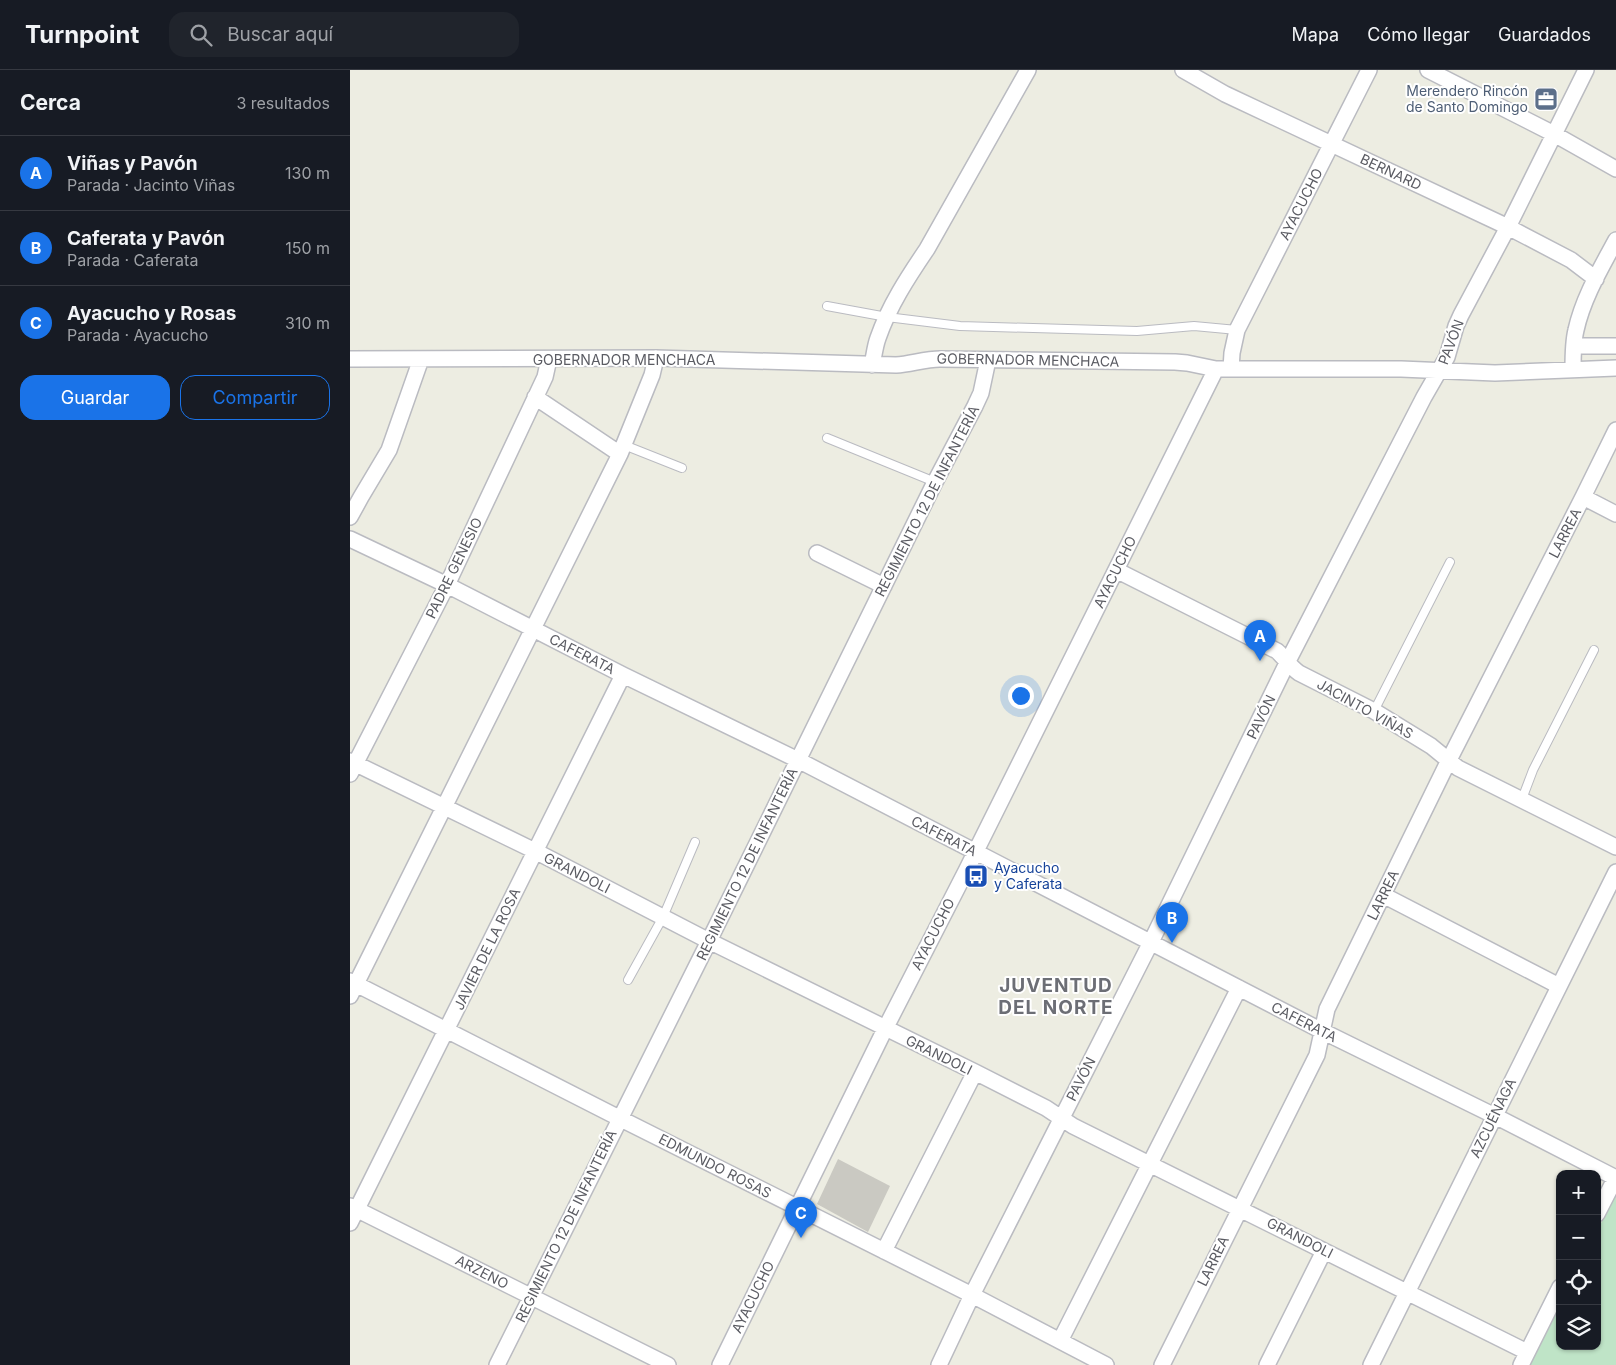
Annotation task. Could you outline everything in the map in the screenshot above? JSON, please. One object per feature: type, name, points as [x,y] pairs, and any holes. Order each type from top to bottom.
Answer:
[{"type":"street","points":[[872,364],[877,339],[887,317],[1028,70]]},
{"type":"street","name":"BERNARD","points":[[1183,70],[1225,94],[1508,227],[1571,260],[1596,279]]},
{"type":"street","name":"AYACUCHO","points":[[1231,369],[1237,330],[1369,70]]},
{"type":"street","points":[[1428,70],[1554,134],[1616,169]]},
{"type":"street","name":"PAVÓN","points":[[939,1365],[972,1295],[1150,942],[1288,661],[1424,397],[1447,357],[1456,326],[1508,227],[1586,70]]},
{"type":"street","points":[[1573,369],[1574,346],[1580,317],[1596,279],[1616,240]]},
{"type":"street","points":[[1574,346],[1616,346]]},
{"type":"street","points":[[352,987],[445,807],[622,450],[652,375],[656,358]]},
{"type":"street","name":"GOBERNADOR MENCHACA","points":[[350,359],[656,358],[908,364],[940,358],[1175,362],[1216,369],[1392,369],[1495,373],[1616,368]]},
{"type":"street","points":[[350,517],[389,450],[422,359]]},
{"type":"street","name":"PADRE GENESIO","points":[[352,766],[447,585],[545,377],[550,359]]},
{"type":"street","name":"REGIMIENTO 12 DE INFANTERÍA","points":[[497,1365],[978,400],[988,360]]},
{"type":"street","name":"AYACUCHO","points":[[720,1365],[885,1029],[966,871],[974,851],[1216,369]]},
{"type":"street","points":[[535,397],[622,450]]},
{"type":"street","name":"LARREA","points":[[1162,1365],[1317,1054],[1327,1009],[1449,760],[1616,430]]},
{"type":"street","points":[[1583,497],[1616,514]]},
{"type":"street","name":"CAFERATA","points":[[350,539],[447,585],[623,675],[798,760],[1322,1031],[1616,1178]]},
{"type":"street","points":[[817,553],[884,586]]},
{"type":"street","name":"JACINTO VIÑAS","points":[[1116,570],[1277,651],[1299,673],[1374,711],[1425,742],[1458,768],[1616,847]]},
{"type":"street","name":"JAVIER DE LA ROSA","points":[[352,1213],[447,1030],[623,675]]},
{"type":"street","name":"GRANDOLI","points":[[352,766],[445,807],[535,851],[709,941],[975,1072],[1073,1126],[1407,1292],[1524,1359]]},
{"type":"street","name":"AZCUÉNAGA","points":[[1370,1365],[1616,872]]},
{"type":"street","points":[[1383,895],[1559,986]]},
{"type":"street","name":"EDMUNDO ROSAS","points":[[352,987],[447,1030],[972,1295],[1106,1365]]},
{"type":"street","points":[[1060,1342],[1239,988]]},
{"type":"street","points":[[884,1251],[975,1072]]},
{"type":"street","points":[[1601,1206],[1616,1178]]},
{"type":"street","name":"ARZENO","points":[[352,1213],[668,1365]]},
{"type":"street","points":[[1267,1365],[1324,1251]]},
{"type":"street","points":[[1524,1359],[1556,1295]]},
{"type":"lane","points":[[827,306],[887,317],[968,327],[1137,331],[1194,326],[1237,330]]},
{"type":"lane","points":[[827,438],[936,482]]},
{"type":"lane","points":[[622,450],[682,468]]},
{"type":"lane","points":[[1374,711],[1450,562]]},
{"type":"lane","points":[[1522,799],[1538,762],[1594,650]]},
{"type":"lane","points":[[628,980],[662,917],[695,842]]},
{"type":"green space","points":[[1616,1194],[1616,1365],[1530,1365],[1556,1314],[1556,1350],[1601,1350],[1601,1223]]},
{"type":"building","points":[[838,1159],[890,1186],[868,1232],[817,1204]]},
{"type":"place","name":"Merendero Rincón de Santo Domingo","points":[[1546,99]]},
{"type":"place","name":"Viñas y Pavón","points":[[1260,661]]},
{"type":"place","name":"Ayacucho y Caferata","points":[[976,876]]},
{"type":"place","name":"Caferata y Pavón","points":[[1172,943]]},
{"type":"place","name":"Ayacucho y Rosas","points":[[801,1238]]},
{"type":"district","name":"JUVENTUD DEL NORTE","points":[[1056,996]]}]
